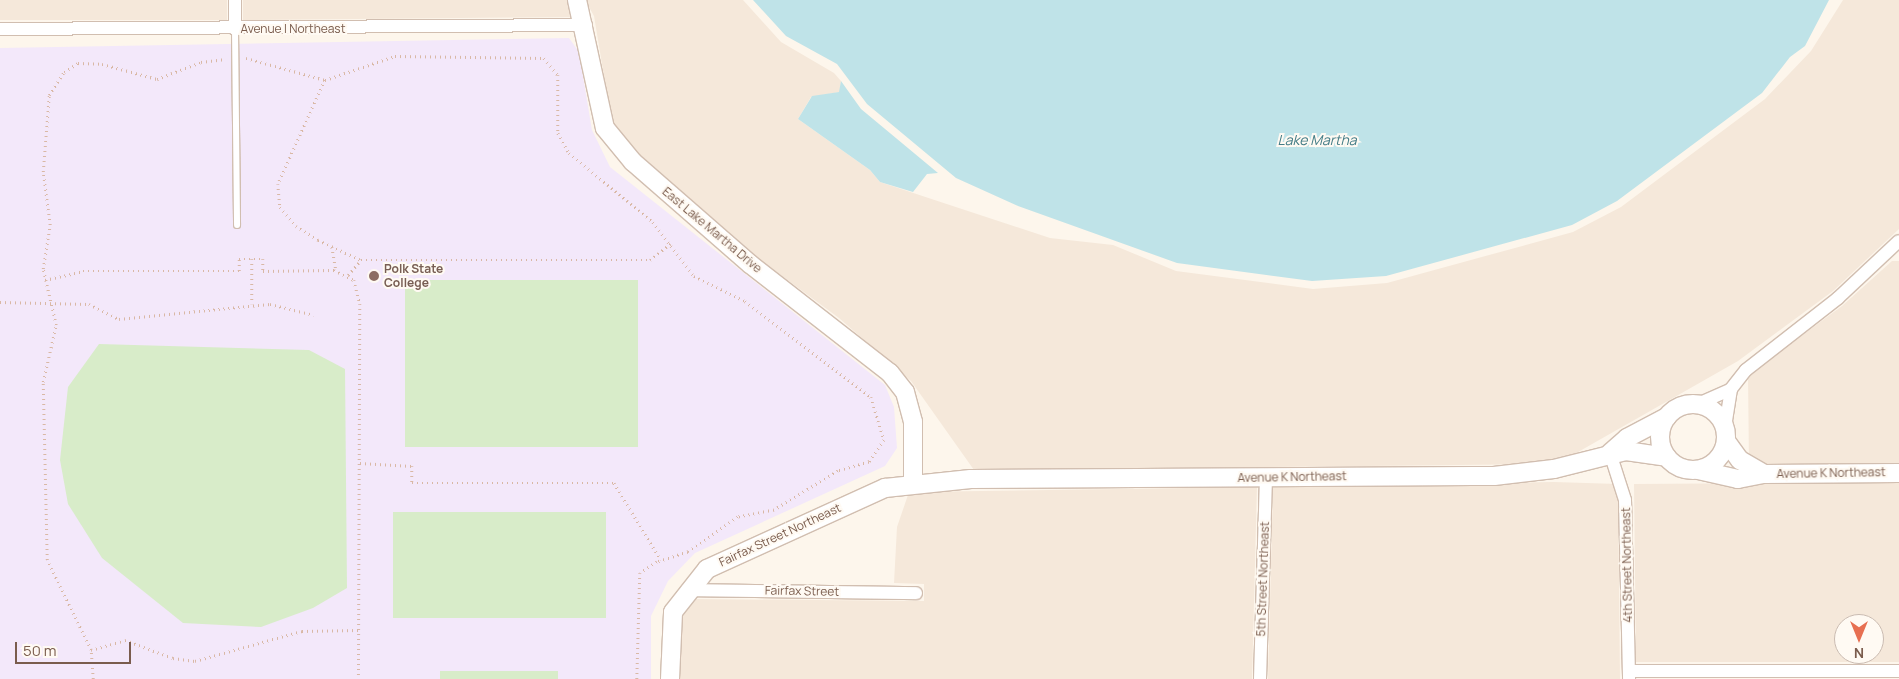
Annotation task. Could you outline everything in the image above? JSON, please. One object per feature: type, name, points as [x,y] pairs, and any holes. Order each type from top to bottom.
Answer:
[{"type":"street","points":[[234,0],[235,29]]},
{"type":"street","name":"East Lake Martha Drive","points":[[577,0],[586,25],[600,114],[617,145],[750,264],[872,355],[906,392],[913,422],[913,482]]},
{"type":"street","name":"Avenue I Northeast","points":[[0,29],[235,29],[586,25]]},
{"type":"street","points":[[1731,389],[1725,434],[1714,463],[1698,470],[1681,468],[1667,457],[1660,432],[1667,417],[1681,406],[1698,404],[1731,389],[1746,370],[1894,252],[1899,241]]},
{"type":"street","points":[[1698,404],[1713,411],[1725,434]]},
{"type":"street","name":"Avenue K Northeast","points":[[1610,453],[1627,438],[1667,417]]},
{"type":"street","name":"Avenue K Northeast","points":[[1725,434],[1740,460],[1764,474]]},
{"type":"street","name":"Avenue K Northeast","points":[[971,479],[1513,475],[1610,453],[1645,451],[1667,457]]},
{"type":"street","name":"4th Street Northeast","points":[[1610,453],[1625,500],[1629,675]]},
{"type":"street","name":"Avenue K Northeast","points":[[1698,470],[1738,479],[1764,474],[1899,473]]},
{"type":"street","name":"5th Street Northeast","points":[[1260,679],[1266,478]]},
{"type":"street","name":"Fairfax Street Northeast","points":[[670,679],[673,612],[687,590],[707,569],[867,495],[913,482],[971,479]]},
{"type":"street","name":"Fairfax Street","points":[[687,590],[916,592]]},
{"type":"street","points":[[1629,675],[1899,671]]},
{"type":"lane","points":[[235,29],[237,225]]},
{"type":"path","points":[[93,679],[90,650],[47,560],[43,382],[55,334],[52,302],[45,280],[42,256],[50,214],[43,172],[49,95],[64,72],[78,63],[90,62],[157,79],[202,62],[235,59],[266,61],[304,77],[325,80],[395,56],[544,58],[558,74],[562,144],[653,222],[694,276],[745,301],[760,316],[866,389],[884,440],[869,462],[838,471],[774,510],[738,517],[688,552],[661,560],[647,567],[639,580],[637,679]]},
{"type":"path","points":[[325,80],[285,161],[278,200],[296,226],[331,246],[361,260],[650,260],[670,244]]},
{"type":"path","points":[[331,246],[336,270]]},
{"type":"path","points":[[45,280],[83,271],[239,271],[239,259],[263,259],[263,271],[336,270],[348,274],[354,280],[360,304],[359,679]]},
{"type":"path","points":[[252,259],[252,304]]},
{"type":"path","points":[[348,274],[361,260]]},
{"type":"path","points":[[0,302],[89,304],[119,319],[252,304],[296,307],[314,315]]},
{"type":"path","points":[[360,463],[412,466],[412,483],[614,483],[661,560]]},
{"type":"path","points":[[90,650],[125,640],[173,658],[195,661],[302,631],[360,630]]},
{"type":"shaded area","points":[[0,0],[227,0],[227,20],[0,20]]},
{"type":"shaded area","points":[[243,0],[568,0],[574,17],[243,20]]},
{"type":"shaded area","points":[[585,0],[743,0],[781,42],[834,73],[841,81],[840,92],[811,97],[798,119],[870,170],[880,182],[1050,238],[1113,245],[1176,271],[1313,289],[1387,283],[1573,232],[1621,207],[1765,99],[1811,51],[1843,0],[1899,0],[1899,229],[1833,291],[1738,361],[1557,464],[974,470],[911,381],[839,318],[755,256],[638,155],[612,124],[594,16]]},
{"type":"shaded area","name":"Polk State College","points":[[569,38],[579,52],[592,130],[610,167],[885,385],[894,407],[897,448],[885,466],[695,553],[668,581],[651,616],[651,679],[0,679],[0,48]]},
{"type":"shaded area","points":[[1892,261],[1899,261],[1899,464],[1749,465],[1748,375],[1842,306]]},
{"type":"shaded area","points":[[1554,482],[1618,484],[1620,679],[1268,679],[1273,487]]},
{"type":"shaded area","points":[[1899,482],[1899,662],[1884,662],[1884,614],[1834,614],[1834,662],[1636,662],[1634,484]]},
{"type":"shaded area","points":[[1257,487],[1252,679],[678,679],[681,615],[691,599],[924,601],[924,584],[894,583],[897,527],[909,492]]},
{"type":"green space","points":[[405,280],[638,280],[638,447],[405,447]]},
{"type":"green space","points":[[99,344],[309,350],[345,369],[347,588],[313,608],[261,627],[183,623],[102,558],[68,504],[60,460],[68,387]]},
{"type":"green space","points":[[393,512],[606,512],[606,618],[393,618]]},
{"type":"green space","points":[[440,671],[558,671],[558,679],[440,679]]},
{"type":"water","name":"Lake Martha","points":[[753,0],[1829,0],[1805,46],[1790,57],[1762,93],[1617,201],[1572,225],[1386,276],[1312,281],[1177,263],[1018,206],[956,178],[867,104],[837,64],[786,36]]},
{"type":"water","points":[[841,81],[861,109],[938,173],[927,174],[913,192],[880,182],[870,170],[798,119],[812,96],[839,92]]},
{"type":"place","name":"Polk State College","points":[[374,276]]}]
